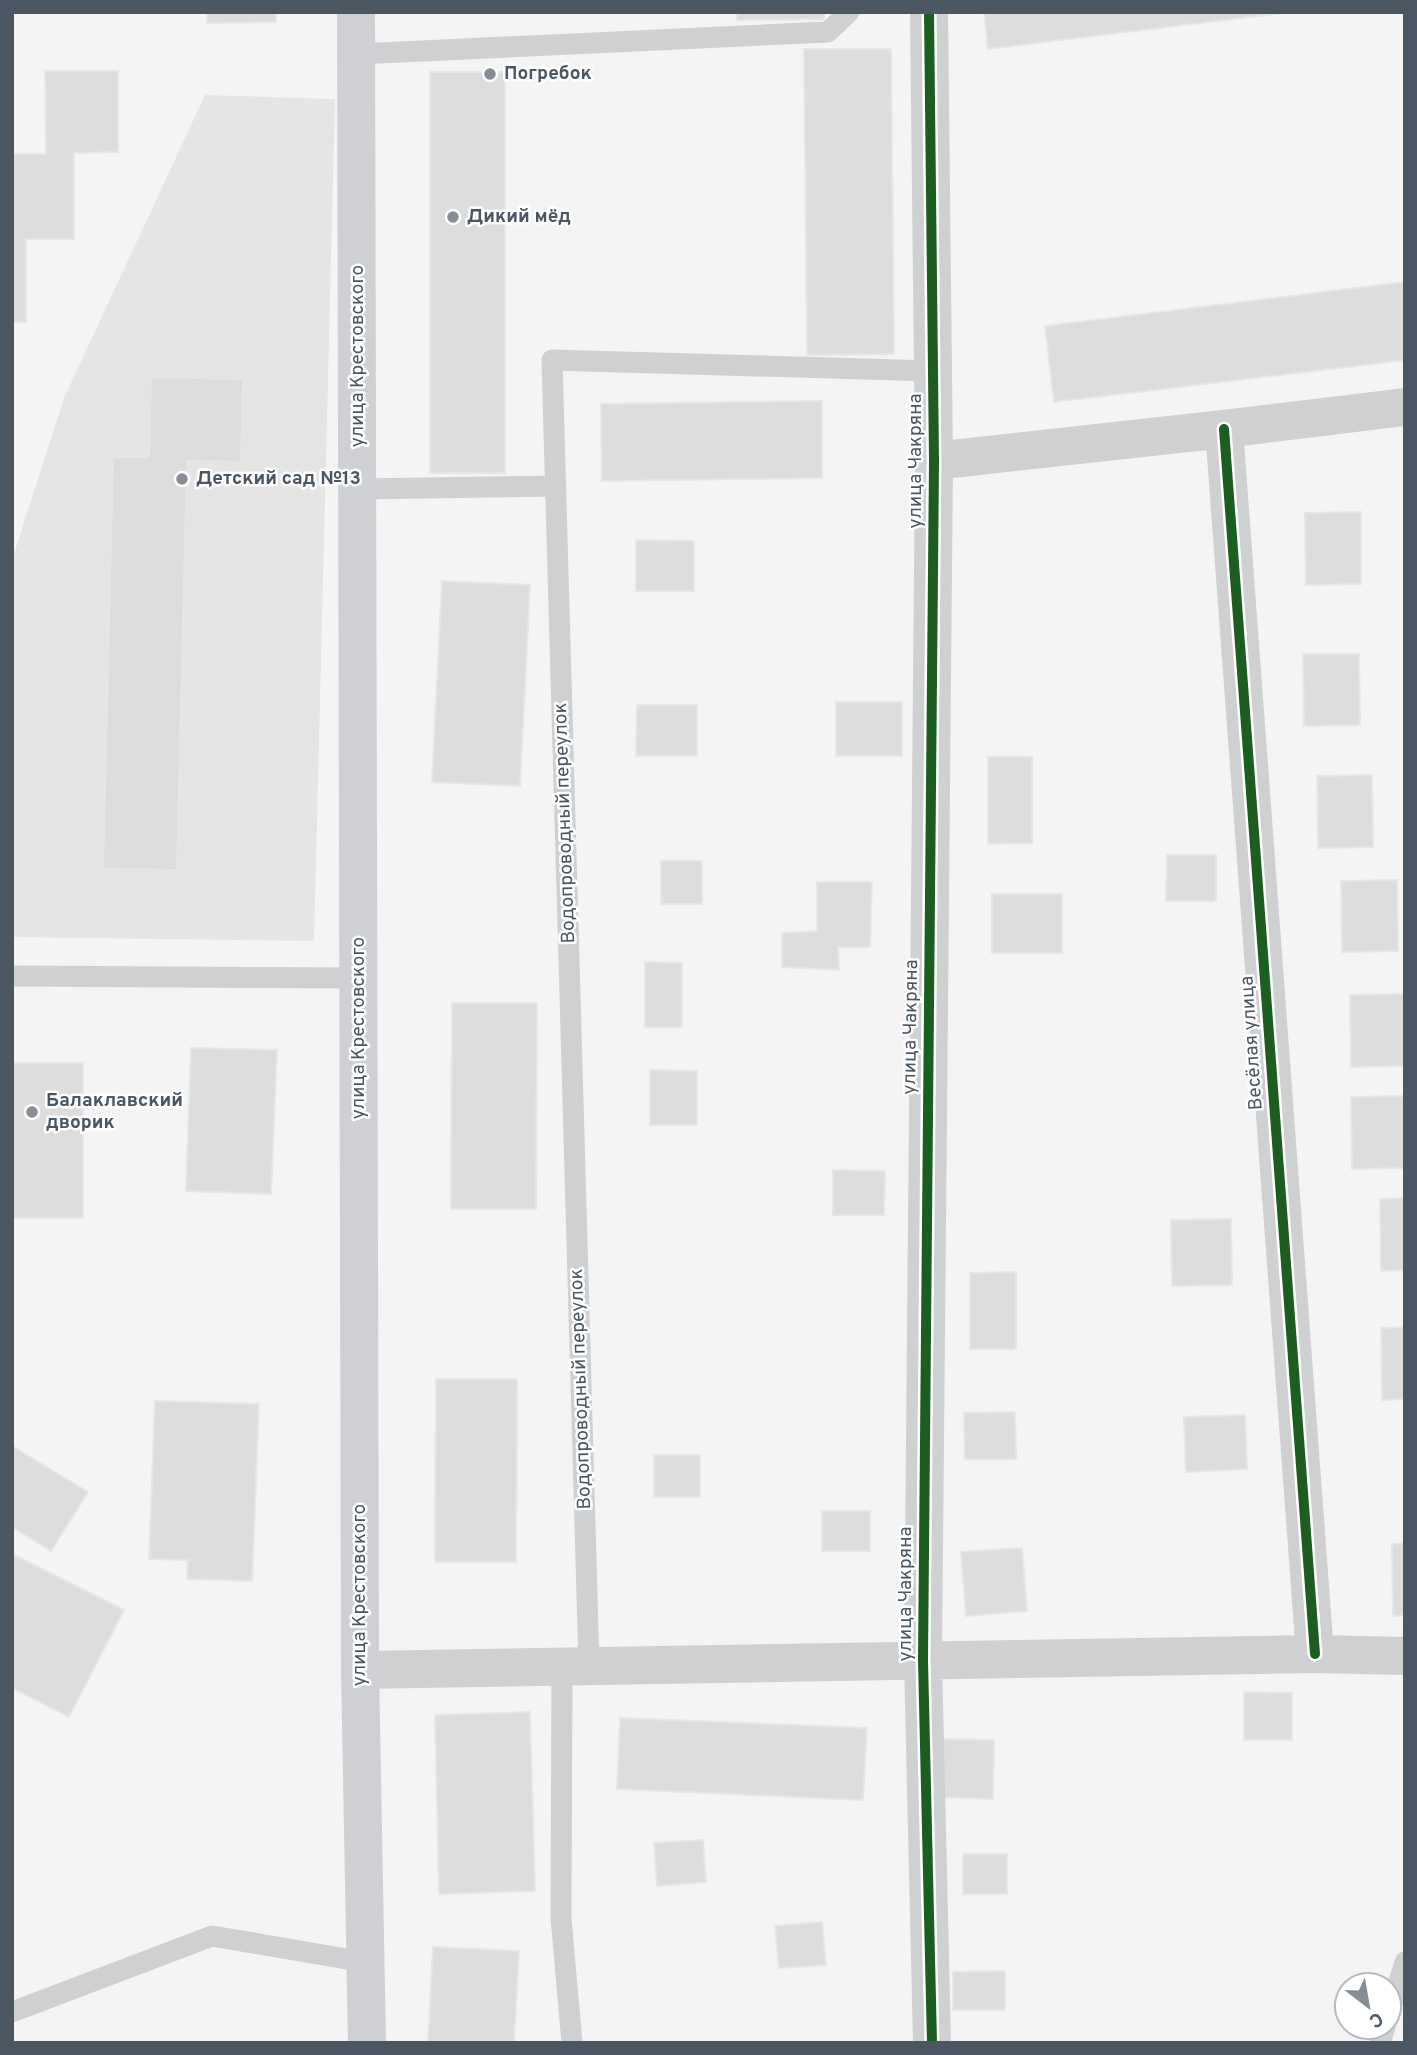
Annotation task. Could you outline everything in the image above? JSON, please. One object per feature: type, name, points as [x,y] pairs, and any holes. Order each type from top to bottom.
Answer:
[{"type":"main road","name":"улица Крестовского","points":[[356,12],[360,1670],[367,2043]]},
{"type":"street","name":"улица Чакряна","points":[[929,12],[934,461],[923,1660],[932,2043]]},
{"type":"street","points":[[934,461],[1405,407]]},
{"type":"street","name":"Весёлая улица","points":[[1224,429],[1315,1654]]},
{"type":"street","points":[[360,1670],[1315,1654],[1405,1656]]},
{"type":"lane","points":[[358,54],[828,32],[849,12]]},
{"type":"lane","name":"Водопроводный переулок","points":[[572,2043],[561,1918],[575,1666],[552,360],[933,371]]},
{"type":"lane","points":[[358,489],[555,486]]},
{"type":"lane","points":[[12,976],[359,978]]},
{"type":"lane","points":[[12,2012],[212,1936],[365,1962]]},
{"type":"shaded area","name":"Детский сад №13","points":[[205,95],[335,99],[314,941],[12,937],[12,560],[64,398]]},
{"type":"building","points":[[207,12],[276,12],[276,22],[207,23]]},
{"type":"building","points":[[737,12],[824,12],[824,19],[737,20]]},
{"type":"building","points":[[984,12],[1290,12],[988,49]]},
{"type":"building","points":[[804,49],[891,49],[894,354],[807,355]]},
{"type":"building","points":[[45,71],[118,71],[118,152],[74,153],[74,239],[26,239],[26,322],[12,322],[12,154],[46,154]]},
{"type":"building","points":[[430,72],[505,72],[505,473],[430,473]]},
{"type":"building","points":[[1405,282],[1405,360],[1054,402],[1045,326]]},
{"type":"building","points":[[151,377],[243,379],[241,462],[187,461],[177,870],[103,869],[113,457],[149,457]]},
{"type":"building","points":[[822,401],[822,478],[602,481],[601,404]]},
{"type":"building","points":[[1361,512],[1361,584],[1306,585],[1305,513]]},
{"type":"building","points":[[636,540],[694,541],[694,591],[636,591]]},
{"type":"building","points":[[442,581],[530,585],[520,786],[432,782]]},
{"type":"building","points":[[1303,654],[1359,654],[1360,725],[1304,726]]},
{"type":"building","points":[[836,702],[902,702],[902,756],[836,756]]},
{"type":"building","points":[[637,705],[697,705],[697,756],[636,756]]},
{"type":"building","points":[[988,757],[1032,757],[1032,843],[988,844]]},
{"type":"building","points":[[1372,775],[1373,847],[1318,848],[1317,776]]},
{"type":"building","points":[[1167,855],[1216,855],[1216,901],[1166,901]]},
{"type":"building","points":[[661,861],[702,861],[702,904],[661,904]]},
{"type":"building","points":[[1397,880],[1398,951],[1342,952],[1341,881]]},
{"type":"building","points":[[817,882],[872,882],[870,947],[838,947],[839,970],[782,967],[782,933],[817,931]]},
{"type":"building","points":[[992,894],[1062,894],[1062,953],[992,953]]},
{"type":"building","points":[[645,962],[682,963],[682,1027],[645,1027]]},
{"type":"building","points":[[1405,994],[1405,1066],[1351,1067],[1350,995]]},
{"type":"building","points":[[452,1003],[537,1003],[536,1209],[451,1209]]},
{"type":"building","points":[[191,1048],[277,1050],[271,1194],[186,1191]]},
{"type":"building","points":[[12,1063],[83,1063],[83,1218],[12,1218]]},
{"type":"building","points":[[650,1070],[697,1071],[697,1125],[650,1125]]},
{"type":"building","points":[[1405,1096],[1405,1168],[1352,1169],[1351,1097]]},
{"type":"building","points":[[833,1170],[885,1171],[884,1215],[833,1215]]},
{"type":"building","points":[[1405,1198],[1405,1270],[1381,1271],[1380,1199]]},
{"type":"building","points":[[1231,1219],[1232,1285],[1172,1286],[1171,1220]]},
{"type":"building","points":[[1016,1272],[1016,1349],[970,1349],[970,1273]]},
{"type":"building","points":[[1405,1327],[1405,1399],[1382,1400],[1381,1328]]},
{"type":"building","points":[[436,1379],[517,1379],[516,1562],[435,1562]]},
{"type":"building","points":[[155,1401],[259,1404],[252,1581],[187,1579],[188,1560],[149,1559]]},
{"type":"building","points":[[1015,1412],[1016,1459],[965,1459],[964,1413]]},
{"type":"building","points":[[1245,1415],[1247,1469],[1186,1472],[1184,1417]]},
{"type":"building","points":[[12,1446],[88,1492],[51,1551],[12,1527]]},
{"type":"building","points":[[654,1455],[700,1455],[700,1497],[654,1497]]},
{"type":"building","points":[[822,1511],[870,1511],[870,1551],[822,1551]]},
{"type":"building","points":[[1405,1543],[1405,1615],[1393,1616],[1392,1544]]},
{"type":"building","points":[[1022,1548],[1027,1611],[966,1616],[961,1552]]},
{"type":"building","points":[[12,1554],[124,1610],[69,1717],[12,1688]]},
{"type":"building","points":[[1244,1692],[1292,1693],[1292,1740],[1244,1740]]},
{"type":"building","points":[[530,1712],[535,1891],[439,1894],[435,1715]]},
{"type":"building","points":[[620,1718],[867,1728],[863,1800],[617,1789]]},
{"type":"building","points":[[939,1739],[994,1740],[993,1799],[939,1797]]},
{"type":"building","points":[[703,1840],[706,1882],[657,1886],[654,1843]]},
{"type":"building","points":[[963,1854],[1007,1854],[1007,1894],[963,1894]]},
{"type":"building","points":[[822,1922],[826,1965],[779,1968],[775,1926]]},
{"type":"building","points":[[433,1947],[519,1951],[514,2043],[428,2043]]},
{"type":"building","points":[[1005,1971],[1005,2010],[953,2010],[953,1972]]},
{"type":"cycle path","points":[[929,12],[934,461],[923,1660],[932,2043]]},
{"type":"cycle path","points":[[1224,429],[1315,1654]]},
{"type":"place","name":"Погребок","points":[[490,74]]},
{"type":"place","name":"Дикий мёд","points":[[453,217]]},
{"type":"place","name":"Детский сад №13","points":[[182,479]]},
{"type":"place","name":"Балаклавский дворик","points":[[32,1112]]}]
